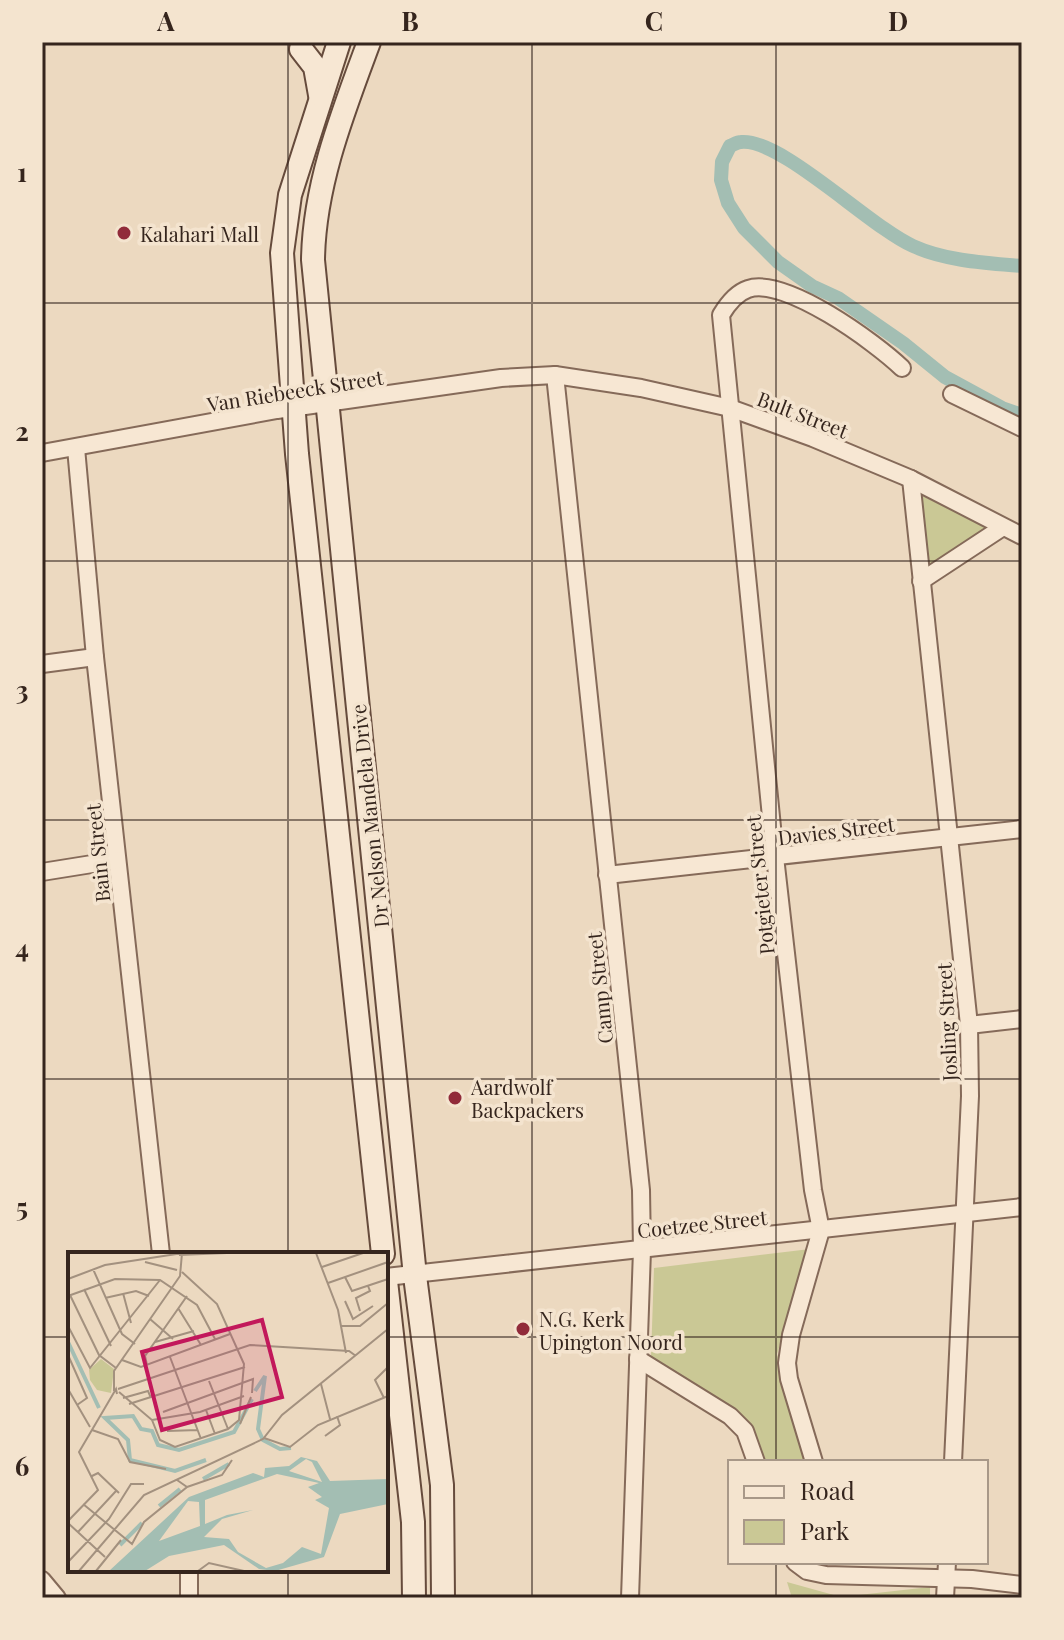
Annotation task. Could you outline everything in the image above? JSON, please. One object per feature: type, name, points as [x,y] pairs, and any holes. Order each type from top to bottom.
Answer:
[{"type":"street","name":"Dr Nelson Mandela Drive","points":[[369,42],[323,181],[313,236],[313,260],[325,405],[415,1276],[442,1485],[443,1598]]},
{"type":"street","name":"Dr Nelson Mandela Drive","points":[[341,48],[320,96],[290,195],[283,235],[283,276],[293,408],[383,1252]]},
{"type":"street","points":[[341,48],[347,107]]},
{"type":"street","points":[[301,49],[315,67],[320,96]]},
{"type":"street","name":"Potgieter Street","points":[[813,1460],[787,1363],[791,1335],[821,1230],[813,1190],[775,857],[721,323],[723,313],[747,289],[794,296],[868,339],[902,368]]},
{"type":"street","name":"Van Riebeeck Street","points":[[42,453],[293,408],[501,378],[555,375]]},
{"type":"street","name":"Bult Street","points":[[555,375],[641,388],[730,408],[911,479],[1022,536]]},
{"type":"street","name":"Camp Street","points":[[555,375],[641,1190],[642,1250],[630,1598]]},
{"type":"street","points":[[952,394],[1022,428]]},
{"type":"street","name":"Bain Street","points":[[76,448],[95,657],[161,1252]]},
{"type":"street","name":"Josling Street","points":[[911,479],[969,1025],[970,1096],[953,1460]]},
{"type":"street","points":[[921,581],[1003,527]]},
{"type":"street","points":[[42,664],[95,657]]},
{"type":"street","name":"Davies Street","points":[[607,875],[1022,829]]},
{"type":"street","points":[[42,872],[117,860]]},
{"type":"street","points":[[969,1025],[1022,1019]]},
{"type":"street","name":"Coetzee Street","points":[[388,1279],[1022,1207]]},
{"type":"street","points":[[388,1297],[413,1522],[414,1598]]},
{"type":"street","points":[[638,1359],[730,1416],[745,1431],[755,1460]]},
{"type":"street","points":[[798,1564],[816,1574],[845,1569],[947,1570],[1022,1585]]},
{"type":"street","points":[[945,1598],[947,1570]]},
{"type":"street","points":[[189,1572],[189,1598]]},
{"type":"street","points":[[42,1580],[57,1598]]},
{"type":"green space","points":[[914,492],[988,527],[924,570]]},
{"type":"green space","points":[[810,1249],[777,1354],[808,1460],[762,1460],[749,1425],[651,1357],[654,1268]]},
{"type":"green space","points":[[787,1582],[841,1597],[930,1587],[930,1598],[792,1598]]},
{"type":"waterway","points":[[1022,266],[952,258],[913,246],[802,168],[758,145],[741,142],[730,146],[722,162],[721,180],[728,203],[744,228],[778,262],[812,286],[838,298],[903,343],[945,377],[1002,408],[1022,415]]},
{"type":"place","name":"Kalahari Mall","points":[[124,233]]},
{"type":"place","name":"Aardwolf Backpackers","points":[[455,1098]]},
{"type":"place","name":"N.G. Kerk Upington Noord","points":[[523,1329]]}]
